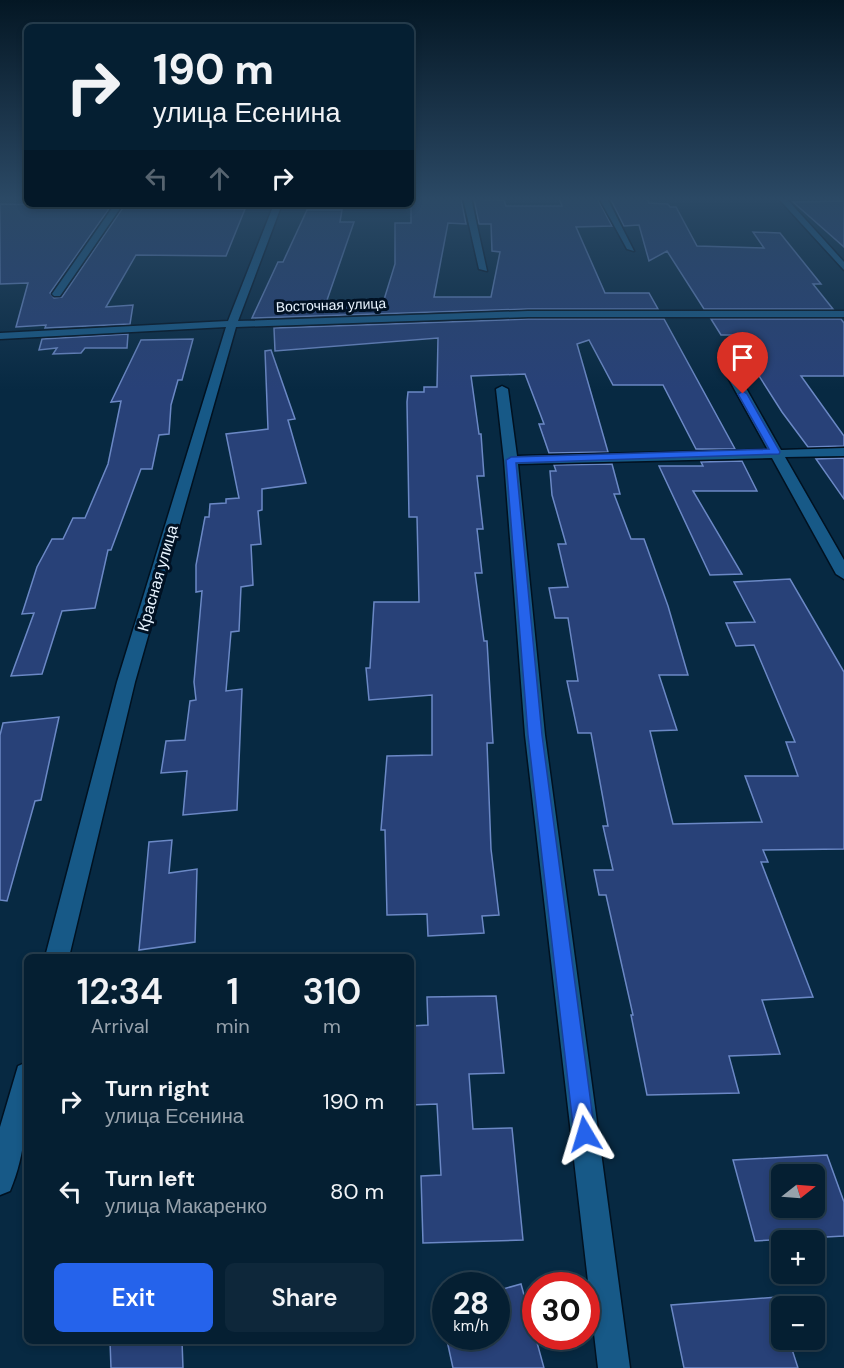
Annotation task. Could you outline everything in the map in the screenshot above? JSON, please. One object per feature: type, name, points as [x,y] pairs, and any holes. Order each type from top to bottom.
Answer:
[{"type":"street","points":[[57,294],[79,262]]},
{"type":"street","name":"Красная улица","points":[[58,954],[126,682],[232,324],[256,262]]},
{"type":"street","points":[[482,262],[484,269]]},
{"type":"street","name":"Восточная улица","points":[[0,336],[232,324],[528,314],[844,314]]},
{"type":"street","points":[[732,374],[844,574]]},
{"type":"street","points":[[502,389],[511,460],[535,735],[614,1368]]},
{"type":"street","points":[[511,460],[844,452]]},
{"type":"street","points":[[0,1181],[24,1087]]},
{"type":"building","points":[[0,262],[72,262],[50,293],[54,298],[62,297],[86,262],[132,262],[106,307],[133,305],[130,324],[16,327],[28,283],[0,284]]},
{"type":"building","points":[[278,262],[340,262],[326,303],[383,303],[395,262],[441,262],[434,297],[491,297],[498,262],[591,262],[605,293],[649,293],[658,309],[528,309],[252,318]]},
{"type":"building","points":[[674,262],[803,262],[821,284],[813,284],[833,309],[704,309]]},
{"type":"building","points":[[528,319],[664,319],[735,449],[696,449],[663,385],[613,385],[589,340],[577,344],[608,452],[549,453],[539,424],[544,424],[525,374],[471,376],[479,434],[481,434],[484,476],[477,476],[483,529],[477,529],[482,573],[475,573],[484,641],[487,641],[493,743],[487,743],[491,849],[499,915],[482,916],[484,933],[428,936],[427,914],[387,915],[385,830],[381,830],[387,756],[432,755],[432,695],[369,700],[366,668],[370,668],[374,602],[419,602],[417,517],[409,517],[407,402],[408,392],[424,392],[424,387],[437,387],[438,338],[275,351],[274,328]]},
{"type":"building","points":[[711,319],[841,319],[844,323],[844,376],[801,376],[844,436],[844,446],[808,447],[782,412],[733,335],[721,335]]},
{"type":"building","points":[[128,334],[127,348],[85,348],[81,353],[53,354],[57,348],[39,350],[42,339]]},
{"type":"building","points":[[193,339],[182,380],[178,380],[171,405],[169,434],[159,435],[152,469],[141,469],[111,550],[108,550],[95,608],[62,611],[42,674],[11,676],[34,613],[22,614],[37,567],[52,539],[63,539],[73,518],[85,518],[108,464],[121,401],[111,402],[141,340]]},
{"type":"building","points":[[271,350],[295,419],[288,420],[306,483],[262,489],[262,510],[258,511],[261,544],[251,545],[253,585],[241,587],[239,631],[231,632],[226,691],[242,689],[237,810],[183,815],[187,771],[161,773],[166,741],[185,740],[190,701],[196,700],[194,682],[202,591],[196,592],[196,565],[205,517],[209,517],[210,504],[226,503],[226,499],[239,498],[226,434],[268,429],[265,351]]},
{"type":"building","points":[[844,458],[844,499],[816,459]]},
{"type":"building","points":[[742,461],[757,491],[693,491],[742,574],[710,575],[659,466],[703,466],[701,462]]},
{"type":"building","points":[[612,464],[620,494],[614,494],[631,539],[644,539],[668,606],[688,675],[659,675],[677,730],[650,731],[673,824],[762,822],[745,776],[798,776],[786,742],[795,742],[754,645],[736,646],[726,623],[755,622],[734,582],[790,579],[844,672],[844,849],[763,850],[768,862],[761,862],[813,997],[762,1000],[780,1054],[729,1056],[739,1093],[647,1095],[631,1015],[633,1015],[606,895],[599,895],[594,870],[613,870],[603,826],[608,826],[591,733],[578,733],[567,681],[578,681],[568,618],[555,618],[549,588],[568,587],[558,544],[566,544],[552,495],[550,471],[556,471],[554,465]]},
{"type":"building","points":[[59,717],[41,800],[35,801],[7,901],[0,900],[0,735],[3,723]]},
{"type":"building","points":[[172,840],[169,873],[197,869],[195,942],[139,950],[149,842]]},
{"type":"building","points":[[496,996],[504,1073],[469,1074],[473,1129],[512,1128],[523,1240],[423,1243],[421,1176],[441,1175],[437,1104],[414,1105],[414,1026],[428,1025],[427,997]]},
{"type":"building","points":[[827,1155],[844,1202],[844,1236],[825,1237],[825,1230],[771,1230],[771,1240],[755,1241],[733,1160]]},
{"type":"building","points":[[521,1284],[522,1288],[522,1350],[539,1350],[544,1368],[453,1368],[449,1350],[510,1350],[510,1287]]},
{"type":"building","points":[[771,1297],[771,1350],[792,1350],[798,1368],[684,1368],[671,1305]]},
{"type":"building","points":[[110,1344],[182,1344],[183,1368],[111,1368]]},
{"type":"route","points":[[585,1134],[535,735],[511,460],[775,452],[743,394]]}]
